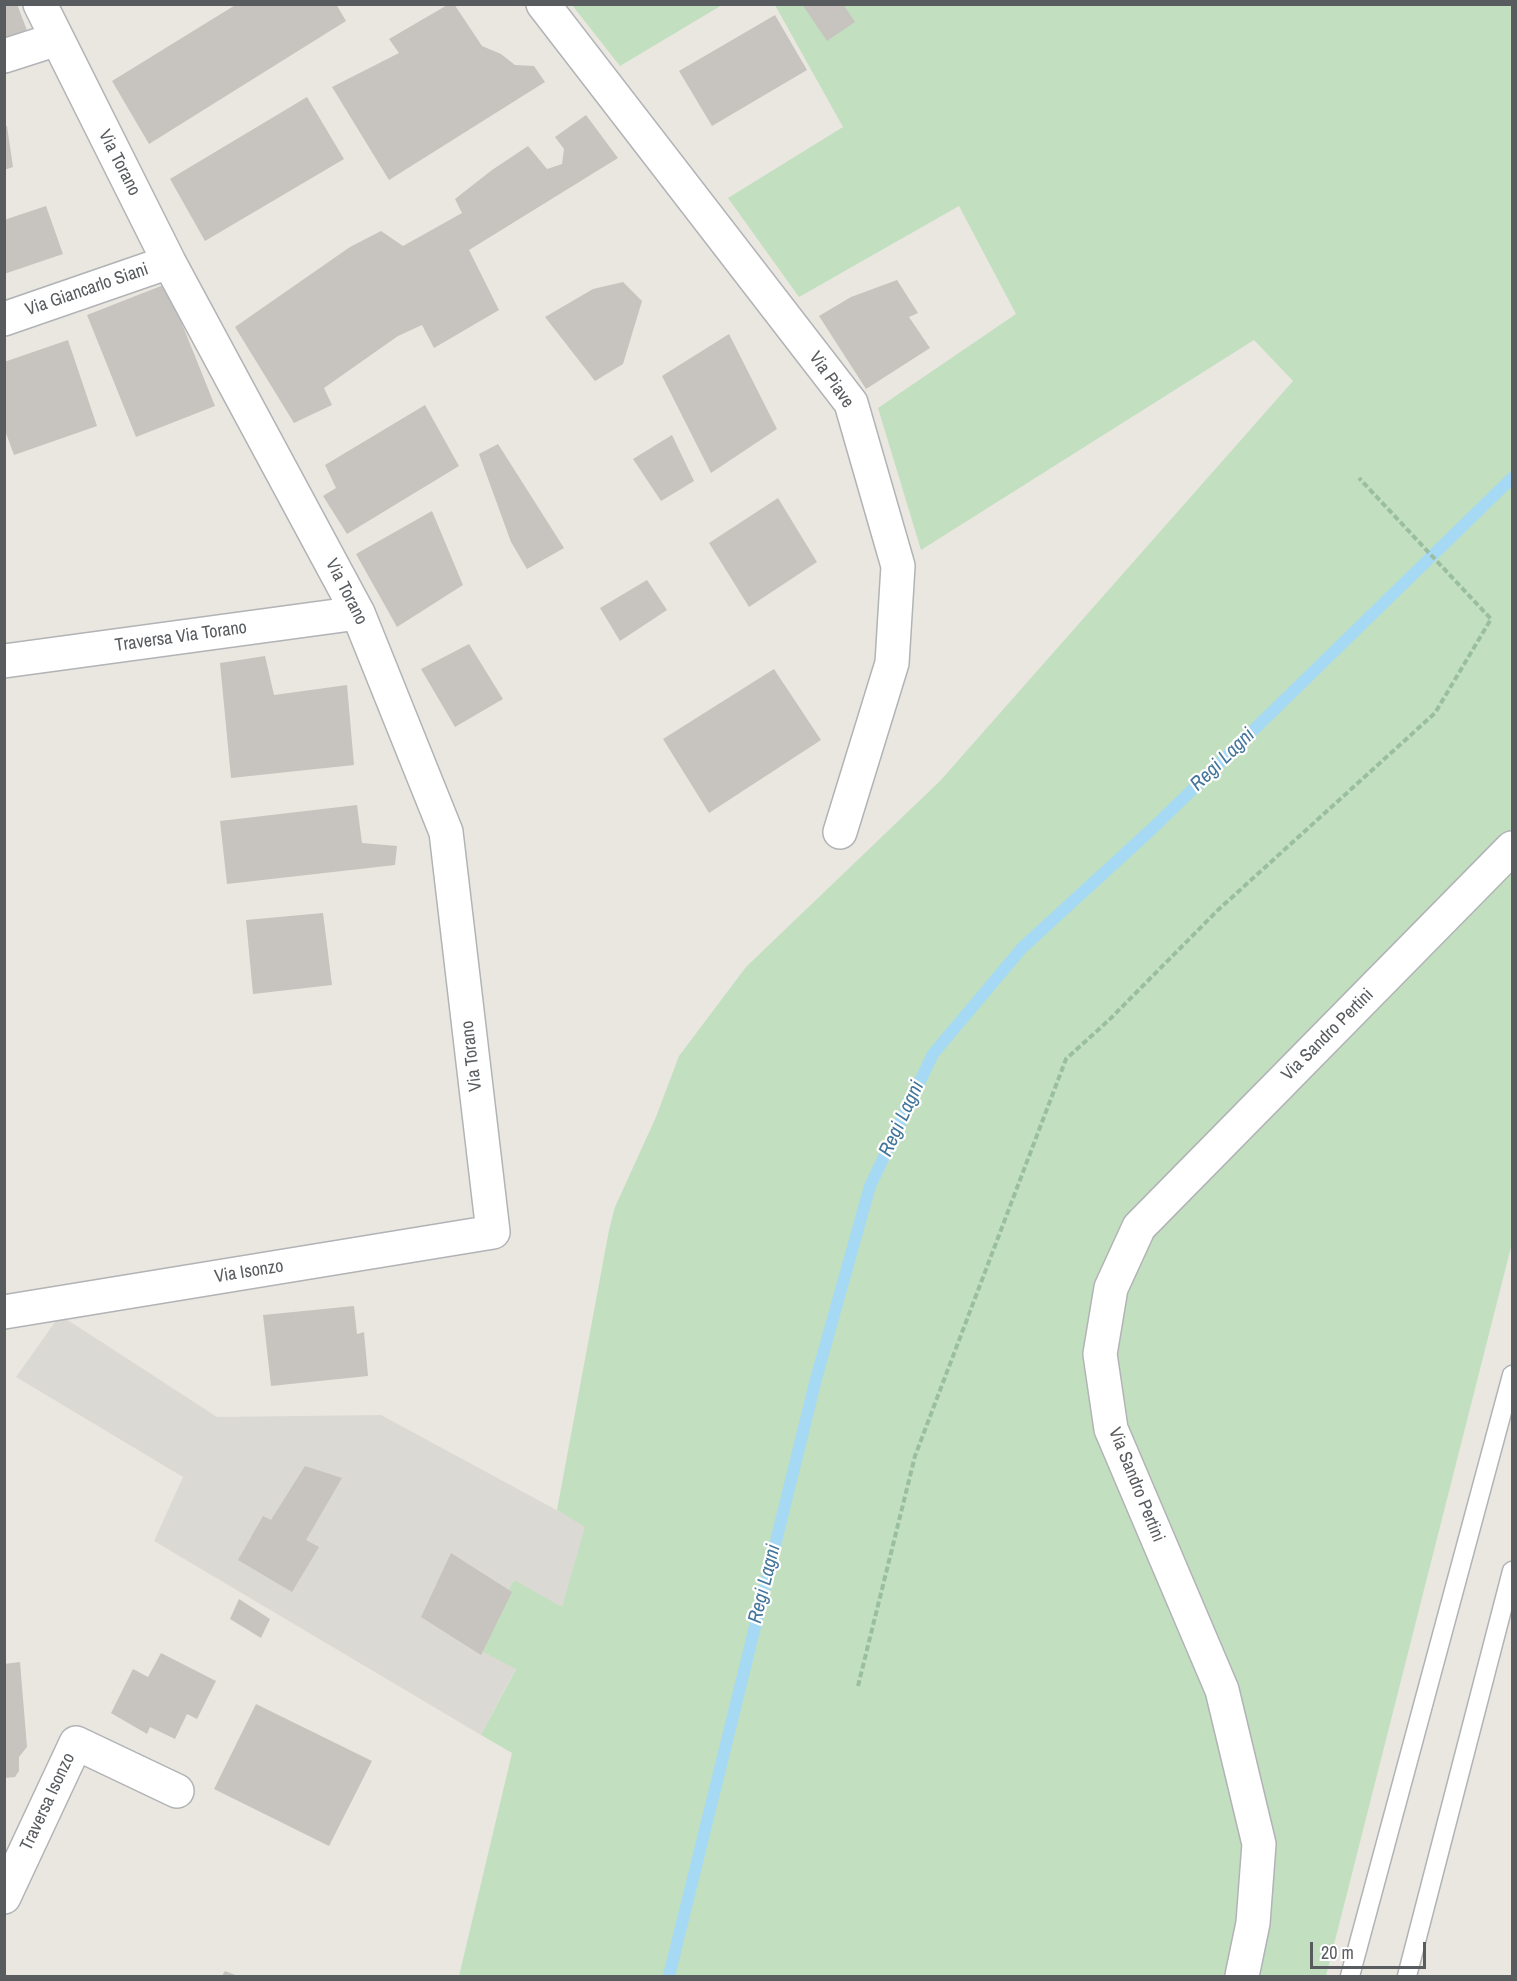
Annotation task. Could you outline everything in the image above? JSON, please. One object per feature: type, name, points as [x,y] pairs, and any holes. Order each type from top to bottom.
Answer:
[{"type":"street","name":"Via Torano","points":[[40,4],[169,262],[358,613],[446,832],[493,1232]]},
{"type":"street","name":"Via Piave","points":[[543,4],[851,403],[898,566],[892,663],[840,831]]},
{"type":"street","points":[[4,56],[57,39]]},
{"type":"street","name":"Via Giancarlo Siani","points":[[4,319],[169,262]]},
{"type":"street","name":"Traversa Via Torano","points":[[4,661],[358,613]]},
{"type":"street","name":"Via Sandro Pertini","points":[[1242,1977],[1253,1923],[1259,1844],[1222,1690],[1111,1429],[1100,1354],[1111,1288],[1139,1227],[1512,848]]},
{"type":"street","name":"Via Isonzo","points":[[4,1312],[493,1232]]},
{"type":"street","name":"Traversa Isonzo","points":[[4,1897],[76,1743],[177,1791]]},
{"type":"lane","points":[[1350,1977],[1512,1375]]},
{"type":"lane","points":[[1407,1977],[1512,1571]]},
{"type":"path","points":[[858,1686],[915,1456],[1066,1059],[1109,1020],[1218,910],[1435,713],[1491,619],[1418,544],[1359,478]]},
{"type":"shaded area","points":[[60,1315],[217,1417],[381,1415],[586,1526],[562,1608],[513,1580],[516,1668],[481,1735],[154,1541],[183,1477],[16,1377]]},
{"type":"green space","points":[[572,5],[722,5],[620,66]]},
{"type":"green space","points":[[775,5],[1512,5],[1512,1243],[1326,1976],[459,1976],[512,1753],[481,1735],[516,1669],[478,1649],[514,1580],[562,1607],[585,1527],[557,1510],[609,1230],[615,1207],[656,1117],[679,1056],[746,967],[940,781],[1293,381],[1254,340],[921,550],[878,408],[1016,314],[959,206],[799,297],[728,198],[843,127]]},
{"type":"building","points":[[4,4],[17,4],[28,33],[4,41]]},
{"type":"building","points":[[237,4],[336,4],[346,21],[149,144],[112,81]]},
{"type":"building","points":[[449,4],[454,4],[482,46],[501,54],[515,65],[534,66],[545,82],[389,180],[332,87],[399,53],[389,39]]},
{"type":"building","points":[[802,4],[843,4],[855,22],[827,41]]},
{"type":"building","points":[[775,15],[807,70],[712,126],[679,71]]},
{"type":"building","points":[[307,97],[344,159],[205,241],[170,179]]},
{"type":"building","points":[[586,115],[618,158],[469,250],[499,310],[434,348],[422,325],[398,336],[324,388],[332,405],[294,423],[235,327],[350,247],[381,231],[403,246],[462,213],[455,199],[528,146],[547,169],[562,164],[564,149],[555,137]]},
{"type":"building","points":[[7,126],[13,167],[4,170],[4,127]]},
{"type":"building","points":[[46,206],[63,254],[4,274],[4,220]]},
{"type":"building","points":[[897,280],[918,313],[909,317],[930,348],[866,389],[819,316],[851,297]]},
{"type":"building","points":[[623,282],[642,301],[623,364],[595,381],[545,317],[593,289]]},
{"type":"building","points":[[166,284],[215,406],[136,437],[87,315]]},
{"type":"building","points":[[729,334],[777,429],[711,473],[662,376]]},
{"type":"building","points":[[68,340],[97,426],[14,455],[4,428],[4,362]]},
{"type":"building","points":[[425,405],[459,466],[347,534],[323,496],[336,488],[325,465]]},
{"type":"building","points":[[672,435],[694,481],[661,501],[633,459]]},
{"type":"building","points":[[498,444],[564,548],[527,569],[511,542],[479,454]]},
{"type":"building","points":[[778,498],[817,562],[749,607],[709,543]]},
{"type":"building","points":[[432,511],[463,585],[397,627],[356,554]]},
{"type":"building","points":[[647,580],[667,610],[620,641],[600,608]]},
{"type":"building","points":[[469,644],[503,699],[455,727],[421,669]]},
{"type":"building","points":[[265,656],[274,695],[347,685],[354,765],[231,778],[220,663]]},
{"type":"building","points":[[774,669],[821,740],[709,813],[663,739]]},
{"type":"building","points":[[357,805],[362,843],[397,846],[395,865],[227,884],[220,821]]},
{"type":"building","points":[[323,913],[332,985],[253,994],[246,920]]},
{"type":"building","points":[[354,1306],[357,1334],[364,1332],[368,1376],[271,1386],[263,1315]]},
{"type":"building","points":[[305,1466],[342,1478],[306,1540],[319,1547],[292,1592],[238,1560],[263,1516],[271,1520]]},
{"type":"building","points":[[451,1553],[512,1592],[481,1655],[421,1617]]},
{"type":"building","points":[[239,1599],[270,1619],[261,1638],[230,1619]]},
{"type":"building","points":[[161,1653],[216,1681],[197,1719],[187,1714],[175,1739],[150,1727],[147,1734],[111,1713],[133,1669],[148,1677]]},
{"type":"building","points":[[20,1662],[27,1747],[19,1757],[19,1771],[15,1777],[4,1778],[4,1664]]},
{"type":"building","points":[[256,1704],[372,1761],[329,1846],[214,1789]]},
{"type":"building","points":[[225,1971],[238,1976],[222,1976]]},
{"type":"waterway","name":"Regi Lagni","points":[[669,1976],[816,1379],[870,1186],[933,1054],[1022,948],[1154,827],[1512,478]]}]
